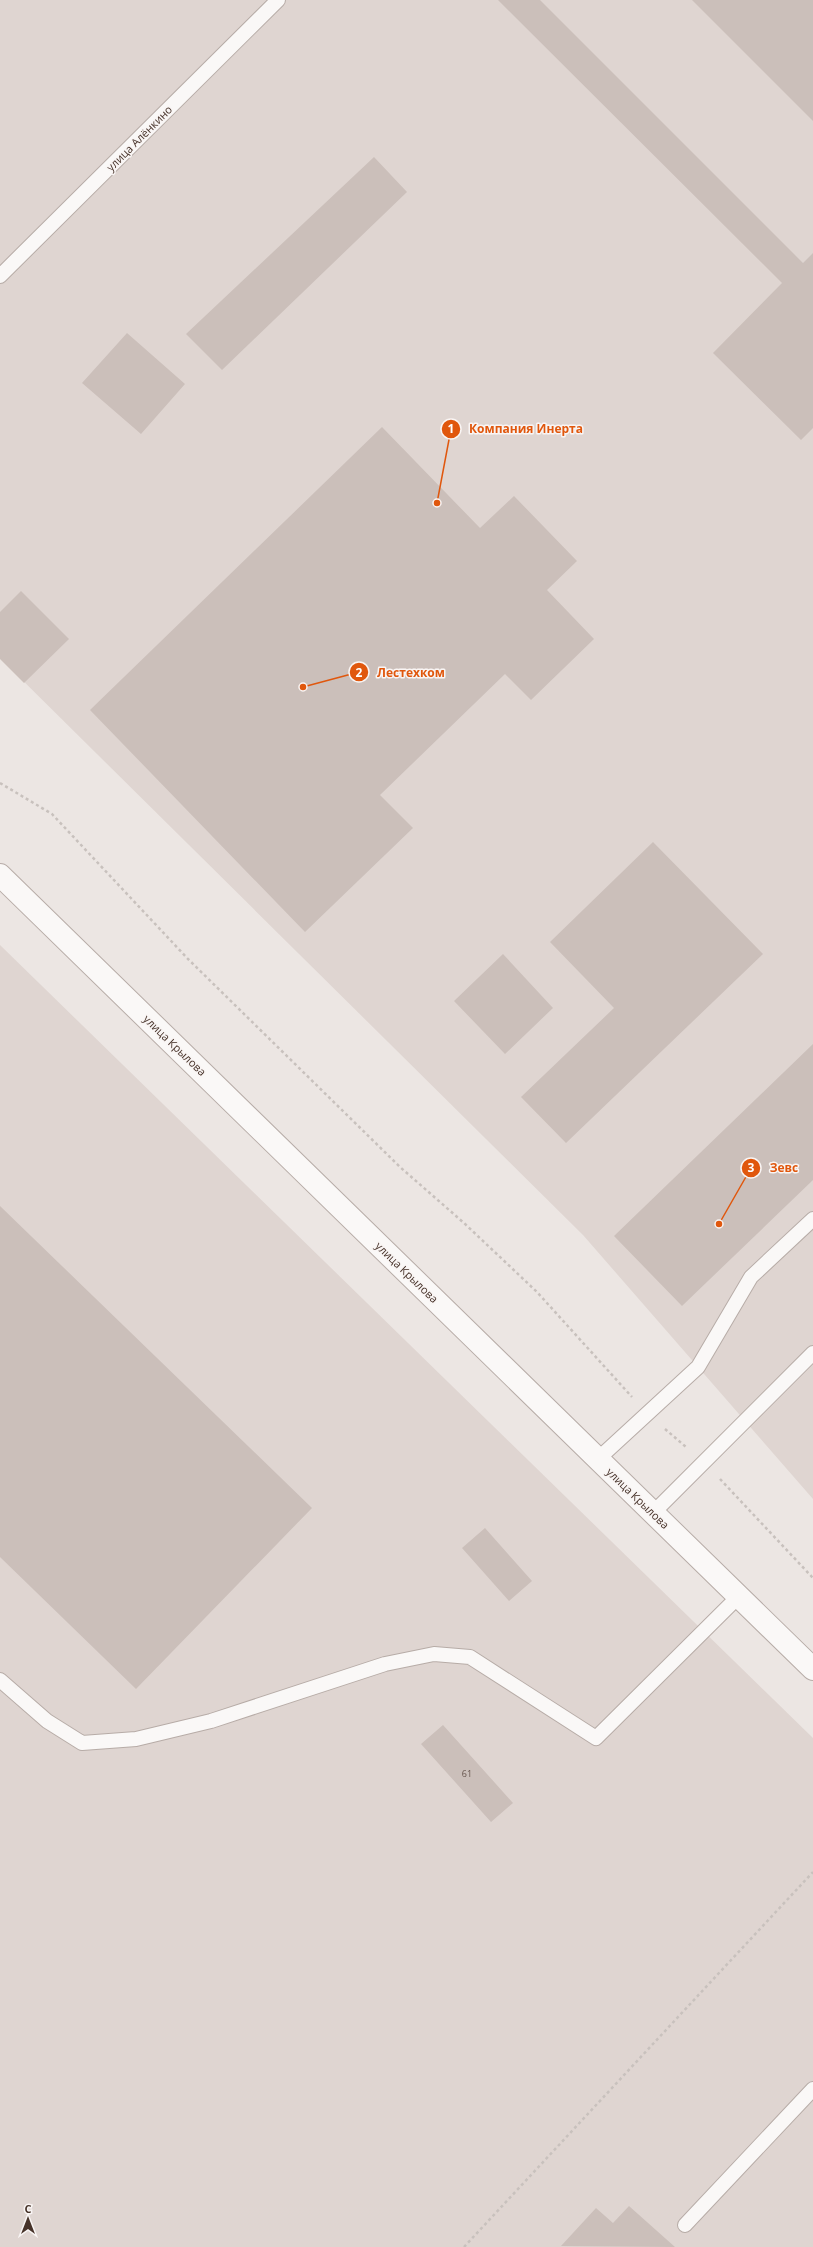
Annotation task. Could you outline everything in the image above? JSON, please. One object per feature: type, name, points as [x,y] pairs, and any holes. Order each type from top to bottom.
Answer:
[{"type":"street","name":"улица Крылова","points":[[0,875],[813,1669]]},
{"type":"lane","name":"улица Алёнкино","points":[[0,276],[278,0]]},
{"type":"lane","points":[[598,1459],[698,1367],[751,1278],[813,1219]]},
{"type":"lane","points":[[653,1513],[813,1353]]},
{"type":"lane","points":[[0,1680],[47,1721],[82,1743],[136,1738],[211,1721],[385,1664],[434,1654],[470,1656],[596,1738],[739,1596]]},
{"type":"lane","points":[[685,2225],[813,2089]]},
{"type":"path","points":[[0,784],[52,814],[188,959],[400,1167],[464,1223],[537,1292],[647,1414],[703,1462],[813,1578]]},
{"type":"path","points":[[464,2247],[813,1872]]},
{"type":"shaded area","points":[[0,0],[813,0],[813,1499],[583,1235],[0,658]]},
{"type":"shaded area","points":[[0,945],[813,1738],[813,2247],[0,2247]]},
{"type":"building","points":[[498,0],[540,0],[803,263],[813,253],[813,428],[801,440],[713,353],[782,283]]},
{"type":"building","points":[[692,0],[813,0],[813,121]]},
{"type":"building","points":[[374,157],[407,192],[222,370],[186,334]]},
{"type":"building","points":[[127,333],[185,384],[141,434],[82,383]]},
{"type":"building","points":[[382,427],[480,528],[514,496],[577,561],[547,590],[594,639],[531,700],[505,674],[380,795],[413,828],[305,932],[90,710]]},
{"type":"building","points":[[21,591],[69,639],[24,683],[0,659],[0,612]]},
{"type":"building","points":[[653,842],[763,954],[566,1143],[521,1097],[614,1008],[550,942]]},
{"type":"building","points":[[503,954],[553,1008],[505,1054],[454,1001]]},
{"type":"building","points":[[813,1044],[813,1180],[682,1306],[614,1236]]},
{"type":"building","points":[[0,1206],[312,1508],[136,1689],[0,1557]]},
{"type":"building","points":[[485,1528],[532,1581],[509,1601],[462,1548]]},
{"type":"building","points":[[443,1725],[513,1803],[491,1822],[421,1744]]},
{"type":"building","points":[[629,2206],[675,2247],[561,2246],[596,2208],[613,2223]]},
{"type":"place","name":"Компания Инерта","points":[[437,503]]},
{"type":"place","name":"Лестехком","points":[[303,687]]},
{"type":"place","name":"Зевс","points":[[719,1224]]}]
